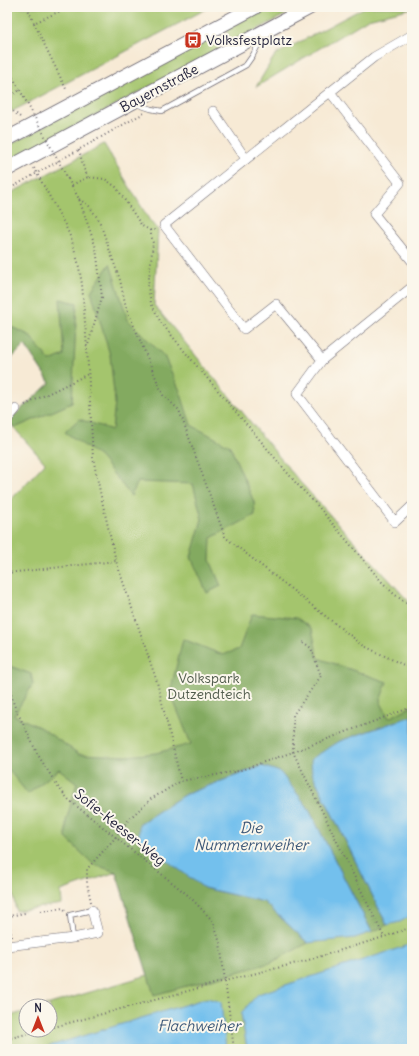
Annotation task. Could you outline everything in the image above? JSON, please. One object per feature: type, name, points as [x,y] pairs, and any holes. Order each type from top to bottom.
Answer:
[{"type":"main road","name":"Bayernstraße","points":[[7,139],[255,7]]},
{"type":"main road","name":"Bayernstraße","points":[[7,169],[310,7]]},
{"type":"street","points":[[322,360],[276,304],[244,329],[164,225],[374,56],[412,35]]},
{"type":"street","points":[[330,92],[400,184],[374,214],[412,261]]},
{"type":"street","points":[[213,111],[246,159]]},
{"type":"street","points":[[412,287],[322,360],[297,394],[395,522],[412,506]]},
{"type":"street","points":[[7,420],[16,409]]},
{"type":"street","points":[[10,946],[73,938],[98,933],[92,910]]},
{"type":"lane","points":[[133,102],[151,109],[162,111],[246,65],[253,55],[264,32]]},
{"type":"lane","points":[[73,938],[70,915],[92,910]]},
{"type":"path","points":[[27,7],[66,90]]},
{"type":"path","points":[[34,23],[69,7]]},
{"type":"path","points":[[7,72],[20,90],[79,199],[96,248],[102,297],[87,348]]},
{"type":"path","points":[[20,90],[11,96],[8,106],[20,117]]},
{"type":"path","points":[[7,190],[151,109]]},
{"type":"path","points":[[79,150],[84,169],[88,177]]},
{"type":"path","points":[[33,166],[71,238],[78,262],[82,284],[87,348],[93,458],[116,561],[157,682],[181,781]]},
{"type":"path","points":[[71,185],[88,177],[105,179],[116,187],[142,226],[150,230],[158,230],[164,225]]},
{"type":"path","points":[[79,199],[88,206],[99,220],[120,280],[126,307],[163,394],[179,410],[226,537],[364,646],[412,669]]},
{"type":"path","points":[[150,230],[153,243],[148,287],[151,303],[160,321],[296,483],[382,582],[394,594],[410,606],[412,610]]},
{"type":"path","points":[[16,409],[88,374]]},
{"type":"path","points":[[7,573],[116,561]]},
{"type":"path","points":[[303,642],[311,648],[321,676],[293,715],[293,752],[384,937]]},
{"type":"path","name":"Sofie-Keeser-Weg","points":[[7,679],[14,706],[38,755],[58,787],[69,800],[189,896],[213,921],[220,943],[234,1049]]},
{"type":"path","points":[[92,910],[87,883],[87,869],[115,838],[129,819],[151,799],[181,781],[238,771],[412,707]]},
{"type":"path","points":[[41,911],[63,908],[70,915]]},
{"type":"path","points":[[10,946],[9,916],[25,913]]},
{"type":"path","points":[[58,1026],[305,961],[412,927]]},
{"type":"path","points":[[7,1039],[18,1036]]},
{"type":"green space","points":[[7,7],[210,7],[7,114]]},
{"type":"green space","points":[[267,7],[300,7],[232,43],[225,29]]},
{"type":"green space","points":[[365,7],[412,8],[368,19],[256,87],[275,55]]},
{"type":"green space","points":[[213,35],[220,49],[7,163],[7,146]]},
{"type":"green space","name":"Volkspark Dutzendteich","points":[[104,144],[150,221],[158,230],[154,305],[300,482],[412,605],[412,1049],[7,1049],[7,1017],[18,1014],[18,1038],[58,1038],[58,1002],[148,975],[116,872],[61,891],[62,904],[16,911],[7,864],[7,504],[45,463],[8,421],[50,383],[25,345],[7,363],[7,195]]},
{"type":"green space","points":[[110,264],[128,320],[164,356],[180,391],[191,425],[230,446],[254,502],[255,515],[211,538],[210,560],[221,586],[207,593],[191,557],[202,519],[193,484],[138,482],[131,496],[100,457],[65,432],[79,419],[112,430],[115,402],[110,355],[91,291]]},
{"type":"green space","points":[[60,299],[77,303],[72,403],[15,428],[8,421],[50,383],[25,345],[7,363],[7,325],[29,335],[50,361],[64,355]]},
{"type":"green space","points":[[252,614],[297,618],[312,629],[318,658],[387,682],[380,701],[389,718],[412,706],[412,716],[340,741],[312,773],[387,925],[372,932],[307,806],[261,766],[184,795],[139,824],[204,888],[264,902],[308,943],[270,963],[154,995],[116,872],[93,864],[66,838],[66,821],[77,783],[59,769],[28,794],[7,768],[7,665],[31,674],[33,684],[14,715],[41,728],[79,754],[128,756],[156,753],[191,744],[170,692],[183,639],[223,655],[239,649]]},
{"type":"water","name":"Die Nummernweiher","points":[[412,716],[412,915],[400,922],[387,925],[312,773],[311,759],[340,741]]},
{"type":"water","name":"Die Nummernweiher","points":[[262,766],[280,772],[307,806],[372,932],[355,938],[308,943],[264,902],[204,888],[139,840],[139,824],[184,795]]},
{"type":"water","points":[[412,944],[412,1049],[247,1049],[241,1013],[258,994]]},
{"type":"water","name":"Flachweiher","points":[[207,998],[221,1002],[226,1049],[40,1049]]},
{"type":"place","name":"Volksfestplatz","points":[[193,40]]}]
